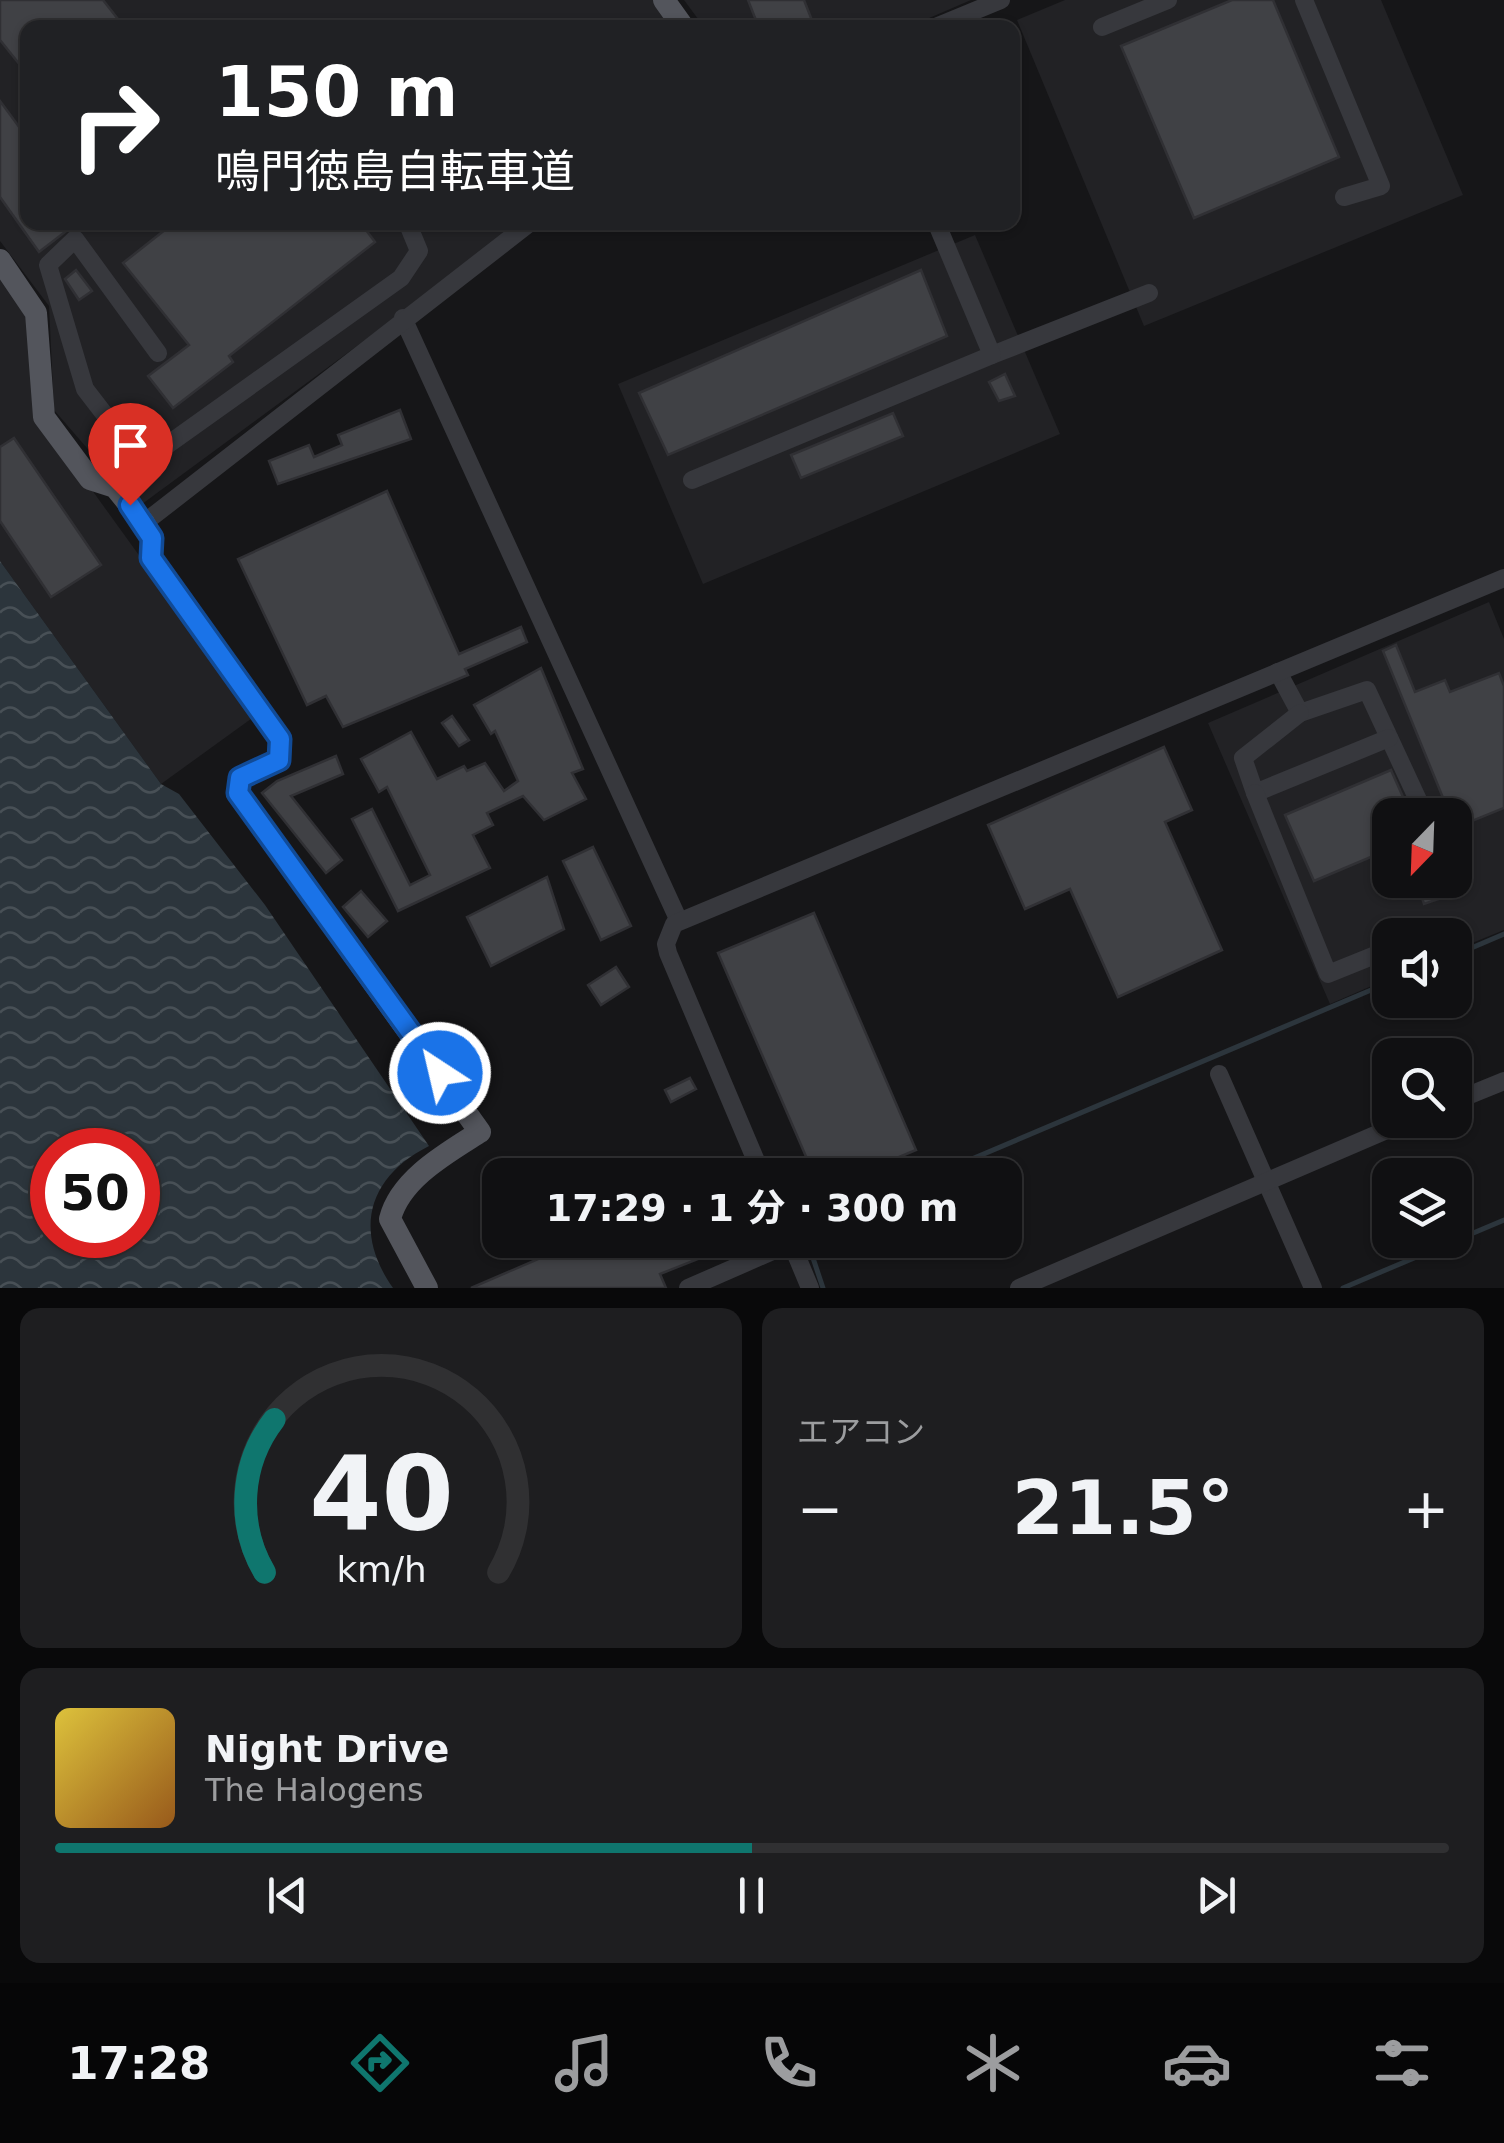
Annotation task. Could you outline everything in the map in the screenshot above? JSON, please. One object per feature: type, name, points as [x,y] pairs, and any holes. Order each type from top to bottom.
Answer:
[{"type":"main road","points":[[0,260],[36,313],[44,417],[90,479],[115,488],[144,523],[152,538],[151,558],[280,739],[279,760],[240,778],[238,793],[480,1132],[447,1152],[396,1198],[390,1219],[427,1288]]},
{"type":"street","points":[[952,20],[1001,0]]},
{"type":"street","points":[[1102,28],[1168,0]]},
{"type":"street","points":[[1304,0],[1381,186],[1344,197]]},
{"type":"street","points":[[158,353],[75,240],[48,265],[85,388],[142,463],[401,278],[419,251],[410,230]]},
{"type":"street","points":[[144,523],[403,318],[521,230]]},
{"type":"street","points":[[939,230],[992,354]]},
{"type":"street","points":[[692,480],[992,354],[1149,293]]},
{"type":"street","points":[[403,318],[680,921]]},
{"type":"street","points":[[755,1158],[668,953],[669,935],[680,921],[1504,578]]},
{"type":"street","points":[[1278,672],[1300,713]]},
{"type":"street","points":[[1372,956],[1328,974],[1243,758],[1300,713],[1367,690],[1418,798]]},
{"type":"street","points":[[1255,793],[1389,738]]},
{"type":"street","points":[[1219,1074],[1312,1288]]},
{"type":"street","points":[[1472,1095],[1504,1081]]},
{"type":"street","points":[[1019,1288],[1372,1136]]},
{"type":"street","points":[[688,1288],[755,1258]]},
{"type":"street","points":[[798,1258],[810,1288]]},
{"type":"shaded area","points":[[0,0],[658,0],[673,20],[20,20],[20,230],[514,230],[138,507],[54,410],[49,306],[0,241]]},
{"type":"shaded area","points":[[684,0],[971,0],[925,20],[699,20]]},
{"type":"shaded area","points":[[1065,0],[1381,0],[1463,195],[1144,326],[1017,20]]},
{"type":"shaded area","points":[[975,235],[1060,434],[703,584],[618,384]]},
{"type":"shaded area","points":[[0,273],[29,313],[45,425],[255,716],[161,784],[0,561]]},
{"type":"shaded area","points":[[1489,602],[1504,639],[1504,930],[1472,943],[1472,918],[1372,918],[1372,986],[1330,1004],[1208,723]]},
{"type":"water","points":[[0,561],[161,784],[179,794],[265,905],[429,1146],[392,1173],[373,1206],[373,1246],[393,1288],[0,1288]]},
{"type":"building","points":[[0,0],[103,0],[119,20],[20,20],[20,65],[0,40]]},
{"type":"building","points":[[748,0],[804,0],[812,20],[756,20]]},
{"type":"building","points":[[1232,0],[1273,0],[1339,157],[1194,218],[1121,46]]},
{"type":"building","points":[[0,101],[20,128],[20,225],[0,197]]},
{"type":"building","points":[[23,230],[68,230],[39,252]]},
{"type":"building","points":[[165,230],[366,230],[375,242],[229,356],[233,362],[173,408],[148,376],[189,345],[123,263]]},
{"type":"building","points":[[76,270],[92,291],[79,300],[65,279]]},
{"type":"building","points":[[921,270],[947,336],[668,455],[639,393]]},
{"type":"building","points":[[1005,374],[1015,396],[999,401],[989,382]]},
{"type":"building","points":[[400,410],[411,439],[278,484],[269,461],[309,445],[314,457],[342,445],[338,435]]},
{"type":"building","points":[[893,413],[903,436],[801,478],[791,455]]},
{"type":"building","points":[[14,438],[101,565],[51,597],[0,521],[0,447]]},
{"type":"building","points":[[387,491],[459,654],[521,627],[527,642],[465,669],[468,675],[343,727],[326,696],[307,705],[238,559]]},
{"type":"building","points":[[1396,645],[1415,692],[1445,680],[1450,692],[1499,673],[1504,686],[1504,808],[1472,821],[1472,798],[1443,798],[1383,651]]},
{"type":"building","points":[[541,668],[583,769],[572,773],[586,799],[544,820],[523,796],[487,813],[493,825],[473,835],[490,868],[398,911],[352,819],[372,809],[410,885],[430,875],[387,787],[379,792],[361,759],[411,732],[437,779],[464,766],[467,771],[485,763],[504,791],[518,781],[495,731],[491,734],[474,705]]},
{"type":"building","points":[[452,716],[469,740],[459,746],[442,723]]},
{"type":"building","points":[[1164,747],[1192,810],[1165,822],[1222,950],[1118,997],[1070,889],[1025,909],[988,825]]},
{"type":"building","points":[[336,756],[343,774],[291,796],[342,860],[326,873],[262,793],[277,781]]},
{"type":"building","points":[[1391,770],[1403,798],[1372,798],[1372,857],[1314,881],[1285,815]]},
{"type":"building","points":[[593,847],[631,926],[601,940],[563,861]]},
{"type":"building","points":[[547,877],[564,929],[491,966],[467,917]]},
{"type":"building","points":[[361,891],[387,921],[368,937],[343,907]]},
{"type":"building","points":[[814,913],[916,1150],[897,1158],[807,1158],[718,953]]},
{"type":"building","points":[[616,967],[629,987],[601,1005],[588,985]]},
{"type":"building","points":[[690,1078],[696,1089],[671,1102],[665,1090]]},
{"type":"building","points":[[540,1258],[700,1258],[660,1274],[666,1288],[471,1288]]},
{"type":"waterway","points":[[1472,948],[1504,934]]},
{"type":"waterway","points":[[974,1158],[1372,990]]},
{"type":"waterway","points":[[1343,1288],[1504,1220]]},
{"type":"waterway","points":[[813,1258],[823,1288]]},
{"type":"route","points":[[130,505],[152,538],[151,558],[280,739],[279,760],[240,778],[238,793],[440,1073]]}]
